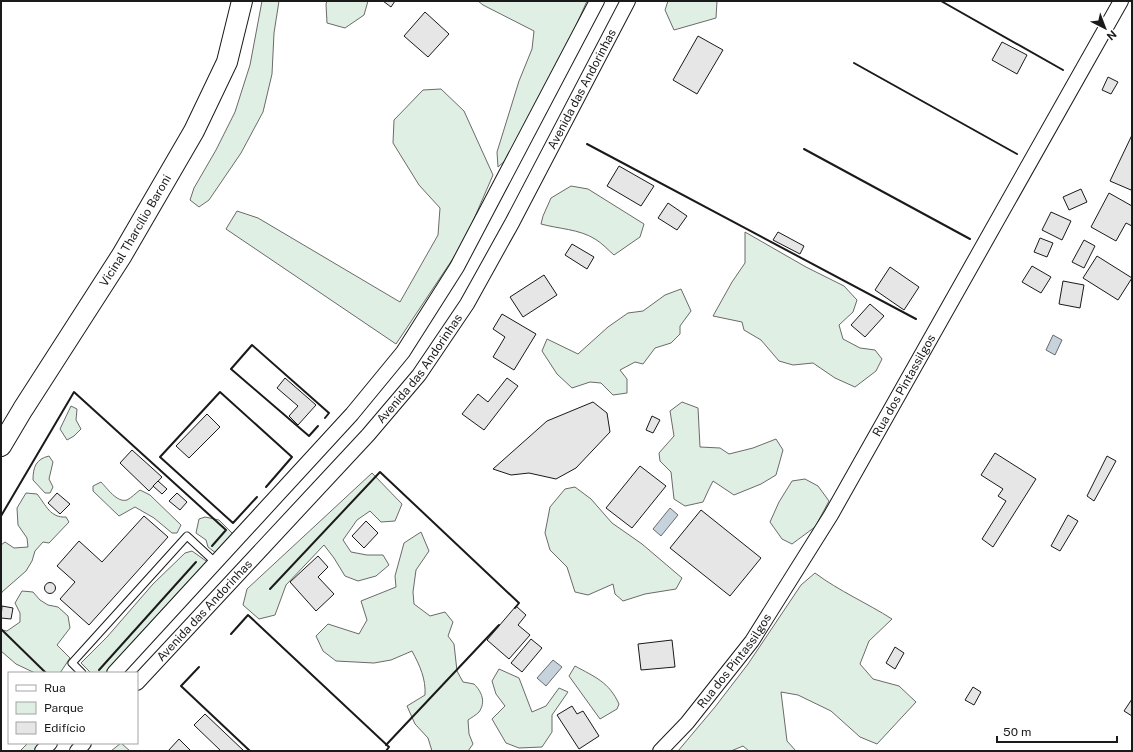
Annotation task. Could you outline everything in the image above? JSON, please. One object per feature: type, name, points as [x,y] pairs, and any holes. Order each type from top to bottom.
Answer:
[{"type":"main road","name":"Vicinal Tharcílio Baroni","points":[[1,446],[122,254],[194,131],[227,62],[242,1]]},
{"type":"street","name":"Avenida das Andorinhas","points":[[115,672],[352,414],[403,352],[457,267],[597,1]]},
{"type":"street","name":"Avenida das Andorinhas","points":[[138,682],[368,435],[419,376],[467,304],[512,223],[628,1]]},
{"type":"street","name":"Rua dos Pintassilgos","points":[[660,751],[687,723],[752,641],[831,515],[1120,1]]},
{"type":"lane","points":[[81,672],[72,663],[187,536],[216,562]]},
{"type":"green space","points":[[262,1],[279,1],[274,33],[272,74],[263,112],[241,153],[209,200],[199,207],[190,200],[194,188],[216,150],[235,112],[250,65]]},
{"type":"green space","points":[[327,1],[368,1],[364,15],[345,28],[327,23]]},
{"type":"green space","points":[[478,1],[587,1],[569,41],[507,159],[498,167],[497,152],[519,81],[532,49],[534,31]]},
{"type":"green space","points":[[668,1],[717,1],[716,18],[674,30],[665,10]]},
{"type":"green space","points":[[441,89],[464,111],[493,175],[464,242],[396,344],[226,229],[237,211],[258,218],[400,302],[438,235],[440,208],[419,185],[393,143],[394,120],[423,90]]},
{"type":"green space","points":[[571,186],[588,189],[644,224],[640,237],[614,255],[600,242],[582,233],[541,224],[551,198]]},
{"type":"green space","points":[[745,232],[806,267],[844,286],[857,300],[853,312],[839,325],[843,339],[860,348],[875,350],[882,359],[876,371],[855,387],[835,378],[813,363],[793,365],[779,361],[761,340],[744,330],[742,322],[713,316],[732,282],[745,263]]},
{"type":"green space","points":[[681,289],[691,311],[680,326],[680,334],[671,343],[655,348],[643,364],[635,362],[620,370],[627,379],[627,393],[613,395],[601,383],[590,382],[572,388],[557,374],[542,351],[547,339],[578,354],[608,327],[628,313],[643,311],[665,295]]},
{"type":"green space","points":[[682,402],[698,408],[700,447],[720,448],[729,454],[753,448],[776,439],[783,450],[776,475],[761,484],[734,495],[713,481],[703,502],[685,506],[674,499],[671,472],[660,461],[659,453],[674,436],[670,411]]},
{"type":"green space","points":[[71,406],[77,409],[76,420],[81,429],[67,440],[60,429]]},
{"type":"green space","points":[[49,456],[53,462],[49,479],[53,487],[50,493],[45,493],[33,480],[33,475],[38,461]]},
{"type":"green space","points":[[372,473],[402,504],[395,521],[381,522],[370,511],[357,520],[343,540],[351,552],[367,555],[383,555],[389,565],[376,576],[358,581],[345,576],[324,545],[286,585],[275,615],[259,619],[243,605],[247,589]]},
{"type":"green space","points":[[805,479],[818,486],[829,501],[815,527],[792,544],[782,539],[770,522],[779,502],[792,481]]},
{"type":"green space","points":[[101,482],[112,494],[123,500],[129,499],[140,490],[150,495],[181,525],[177,533],[172,533],[154,518],[135,507],[119,516],[93,491],[93,486]]},
{"type":"green space","points":[[575,487],[591,499],[612,523],[642,544],[682,578],[676,589],[645,594],[623,601],[615,594],[613,584],[588,595],[575,592],[567,567],[550,550],[545,533],[550,507],[565,489]]},
{"type":"green space","points":[[26,493],[37,494],[52,513],[61,517],[66,517],[69,522],[49,543],[43,542],[35,551],[32,561],[26,571],[2,592],[1,595],[1,545],[5,542],[14,548],[28,547],[27,538],[18,525],[17,508]]},
{"type":"green space","points":[[205,517],[219,520],[233,534],[217,554],[208,547],[206,540],[196,533],[199,519]]},
{"type":"green space","points":[[421,532],[429,551],[416,570],[413,592],[414,604],[430,616],[445,612],[453,622],[448,636],[454,644],[457,671],[463,682],[474,684],[479,690],[483,701],[479,712],[468,720],[469,734],[473,744],[468,751],[432,751],[428,738],[415,724],[407,706],[425,695],[425,683],[418,662],[412,651],[391,660],[374,663],[336,661],[323,651],[316,636],[328,624],[359,634],[367,620],[361,601],[396,587],[395,576],[404,543]]},
{"type":"green space","points":[[192,551],[209,563],[109,672],[90,672],[81,663],[107,637],[153,584],[185,553]]},
{"type":"green space","points":[[815,573],[834,586],[892,619],[869,641],[860,664],[873,679],[899,686],[916,702],[877,744],[860,737],[831,711],[798,695],[781,692],[787,741],[796,751],[749,751],[743,746],[731,751],[678,751],[715,707],[748,664],[801,585]]},
{"type":"green space","points":[[22,591],[33,592],[40,600],[48,605],[58,607],[68,616],[70,628],[57,645],[70,658],[61,672],[33,672],[16,664],[1,651],[1,630],[7,631],[20,622],[20,613],[15,603]]},
{"type":"green space","points":[[575,666],[601,681],[611,690],[619,704],[617,709],[600,719],[569,676]]},
{"type":"green space","points":[[499,669],[519,678],[532,712],[546,706],[559,688],[568,692],[552,715],[552,732],[542,747],[519,748],[506,743],[492,719],[505,706],[496,694],[492,681]]},
{"type":"green space","points":[[27,744],[42,744],[36,751],[20,751]]},
{"type":"green space","points":[[120,744],[122,744],[130,751],[111,751]]},
{"type":"shaded area","points":[[1053,335],[1062,340],[1055,355],[1046,350]]},
{"type":"shaded area","points":[[670,508],[678,515],[661,536],[653,529]]},
{"type":"shaded area","points":[[553,660],[562,667],[546,686],[537,678]]},
{"type":"building","points":[[383,1],[395,1],[391,7]]},
{"type":"building","points":[[425,12],[449,34],[428,57],[404,36]]},
{"type":"building","points":[[698,36],[723,50],[697,94],[673,80]]},
{"type":"building","points":[[1002,42],[1027,55],[1017,74],[992,60]]},
{"type":"building","points":[[1108,77],[1118,82],[1111,94],[1102,90]]},
{"type":"building","points":[[1132,135],[1132,187],[1131,190],[1110,181]]},
{"type":"building","points":[[619,166],[654,186],[641,206],[607,186]]},
{"type":"building","points":[[1081,189],[1087,202],[1069,210],[1063,197]]},
{"type":"building","points":[[1109,193],[1132,206],[1132,226],[1126,223],[1116,241],[1091,227]]},
{"type":"building","points":[[668,203],[687,216],[677,230],[658,218]]},
{"type":"building","points":[[1051,212],[1071,221],[1062,240],[1042,230]]},
{"type":"building","points":[[778,232],[804,246],[800,254],[773,240]]},
{"type":"building","points":[[1040,238],[1053,243],[1047,257],[1034,252]]},
{"type":"building","points":[[1084,240],[1095,246],[1084,268],[1072,262]]},
{"type":"building","points":[[572,244],[594,257],[587,269],[565,255]]},
{"type":"building","points":[[1097,256],[1132,278],[1118,300],[1083,278]]},
{"type":"building","points":[[1032,266],[1051,277],[1041,293],[1022,282]]},
{"type":"building","points":[[890,267],[919,287],[904,310],[875,290]]},
{"type":"building","points":[[544,275],[557,295],[523,317],[510,297]]},
{"type":"building","points":[[1063,281],[1084,285],[1080,308],[1059,304]]},
{"type":"building","points":[[870,304],[884,316],[865,337],[851,325]]},
{"type":"building","points":[[502,314],[536,334],[514,370],[493,357],[505,337],[493,329]]},
{"type":"building","points":[[285,378],[316,405],[298,425],[289,416],[298,406],[277,388]]},
{"type":"building","points":[[507,378],[518,386],[484,430],[462,414],[478,394],[488,402]]},
{"type":"building","points":[[593,402],[607,413],[610,432],[576,468],[556,479],[529,473],[511,475],[493,469],[547,421]]},
{"type":"building","points":[[207,414],[220,427],[189,458],[176,446]]},
{"type":"building","points":[[652,416],[660,420],[653,433],[646,430]]},
{"type":"building","points":[[132,450],[162,477],[149,491],[120,463]]},
{"type":"building","points":[[995,453],[1036,479],[993,547],[982,539],[1006,501],[998,496],[1003,489],[981,475]]},
{"type":"building","points":[[1107,456],[1116,461],[1094,501],[1087,496]]},
{"type":"building","points":[[640,466],[666,486],[632,528],[606,508]]},
{"type":"building","points":[[158,481],[167,489],[162,494],[153,486]]},
{"type":"building","points":[[57,493],[70,504],[60,514],[48,503]]},
{"type":"building","points":[[177,493],[187,502],[180,510],[169,501]]},
{"type":"building","points":[[701,510],[761,558],[730,596],[670,548]]},
{"type":"building","points":[[1068,515],[1078,521],[1060,551],[1051,546]]},
{"type":"building","points":[[144,516],[168,537],[89,625],[60,599],[75,582],[57,566],[79,541],[102,562]]},
{"type":"building","points":[[366,521],[378,533],[364,548],[352,536]]},
{"type":"building","points":[[318,556],[328,567],[318,577],[334,594],[316,611],[290,582]]},
{"type":"building","points":[[48,583],[52,583],[54,584],[54,592],[48,593],[45,590],[45,586]]},
{"type":"building","points":[[2,606],[13,608],[11,619],[1,618]]},
{"type":"building","points":[[516,606],[526,615],[518,625],[530,635],[509,659],[487,640]]},
{"type":"building","points":[[531,639],[542,648],[522,672],[511,663]]},
{"type":"building","points":[[672,640],[675,667],[641,670],[638,644]]},
{"type":"building","points":[[895,647],[904,653],[895,669],[886,663]]},
{"type":"building","points":[[973,687],[981,692],[974,705],[965,700]]},
{"type":"building","points":[[1132,699],[1132,716],[1124,711]]},
{"type":"building","points":[[572,706],[577,714],[583,711],[599,736],[579,749],[557,715]]},
{"type":"building","points":[[205,714],[244,751],[221,751],[194,725]]},
{"type":"building","points":[[179,739],[191,751],[168,751]]},
{"type":"wall","points":[[941,1],[1063,70]]},
{"type":"wall","points":[[854,63],[1017,154]]},
{"type":"wall","points":[[587,144],[916,319]]},
{"type":"wall","points":[[804,149],[970,239]]},
{"type":"wall","points":[[318,426],[309,436],[231,369],[252,345],[329,413],[325,418]]},
{"type":"wall","points":[[1,516],[74,392],[226,530],[212,546]]},
{"type":"wall","points":[[257,497],[233,523],[160,457],[220,392],[292,457],[266,487]]},
{"type":"wall","points":[[270,589],[380,472],[519,603],[515,608]]},
{"type":"wall","points":[[99,670],[196,562]]},
{"type":"wall","points":[[231,634],[248,615],[389,747],[386,751]]},
{"type":"wall","points":[[386,745],[499,625]]},
{"type":"wall","points":[[1,629],[45,672]]},
{"type":"wall","points":[[199,667],[181,686],[250,751]]}]
